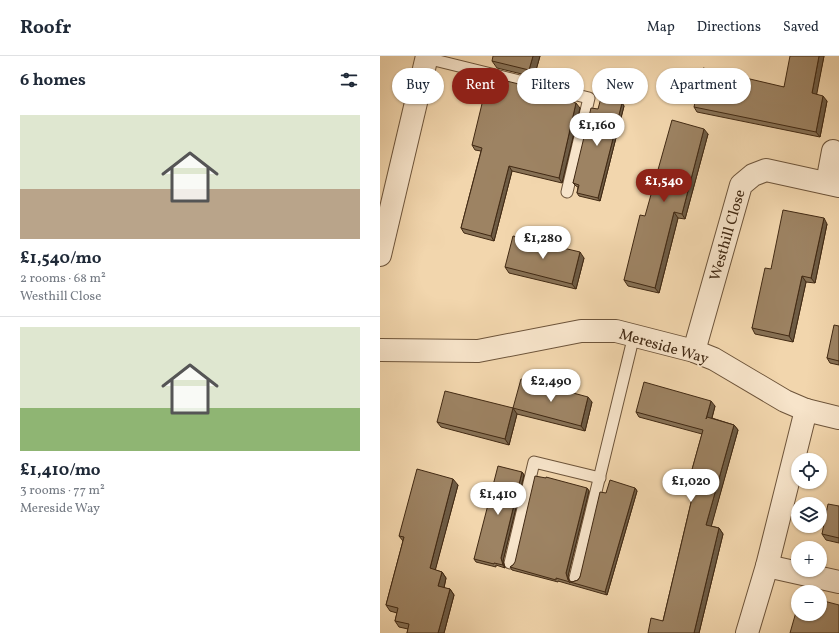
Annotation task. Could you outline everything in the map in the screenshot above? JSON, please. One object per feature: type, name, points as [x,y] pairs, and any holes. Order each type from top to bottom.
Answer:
[{"type":"street","points":[[380,255],[426,57]]},
{"type":"street","name":"Westhill Close","points":[[694,351],[741,184],[753,175],[766,170],[833,185],[833,151]]},
{"type":"street","name":"Mereside Way","points":[[380,350],[478,351],[580,331],[616,331],[694,351],[714,359],[785,401],[806,410],[839,418]]},
{"type":"street","points":[[747,633],[767,566],[806,410]]},
{"type":"street","points":[[767,566],[839,582]]},
{"type":"lane","points":[[426,57],[589,98],[567,192]]},
{"type":"lane","points":[[575,578],[634,335]]},
{"type":"lane","points":[[510,563],[534,462],[600,478]]},
{"type":"building","points":[[493,56],[533,56],[530,68],[521,68],[492,61]]},
{"type":"building","points":[[790,56],[819,56],[812,93],[823,96],[816,132],[694,107],[695,104],[751,104],[751,79],[784,87]]},
{"type":"building","points":[[509,82],[517,84],[517,104],[576,104],[559,178],[509,166],[491,236],[461,228],[482,148],[472,145],[482,104],[509,104]]},
{"type":"building","points":[[599,104],[622,104],[598,198],[577,193],[579,185],[573,183],[591,108],[598,109]]},
{"type":"building","points":[[672,120],[704,129],[682,214],[674,212],[655,288],[624,280],[640,215],[645,216]]},
{"type":"building","points":[[783,210],[824,218],[811,278],[802,276],[789,336],[752,328],[765,268],[771,269]]},
{"type":"building","points":[[513,236],[580,252],[572,284],[505,267]]},
{"type":"building","points":[[834,325],[839,326],[839,361],[827,358]]},
{"type":"building","points":[[521,379],[588,397],[581,426],[513,408]]},
{"type":"building","points":[[644,382],[711,401],[706,419],[707,417],[734,425],[706,525],[719,528],[694,633],[648,633],[651,618],[663,621],[695,486],[688,484],[703,430],[636,412]]},
{"type":"building","points":[[445,391],[513,408],[505,439],[437,422]]},
{"type":"building","points":[[498,466],[522,472],[501,558],[503,565],[474,559]]},
{"type":"building","points":[[417,469],[453,479],[430,568],[442,572],[438,586],[450,589],[438,633],[407,633],[409,624],[395,621],[398,608],[386,605],[404,537],[399,536]]},
{"type":"building","points":[[535,476],[546,477],[587,488],[566,573],[568,580],[572,582],[578,580],[580,577],[600,492],[606,493],[610,480],[635,488],[605,592],[510,567],[515,562]]},
{"type":"building","points":[[828,504],[839,506],[839,538],[822,534],[827,533]]},
{"type":"building","points":[[827,602],[839,605],[839,633],[790,633],[793,621],[827,621]]}]
